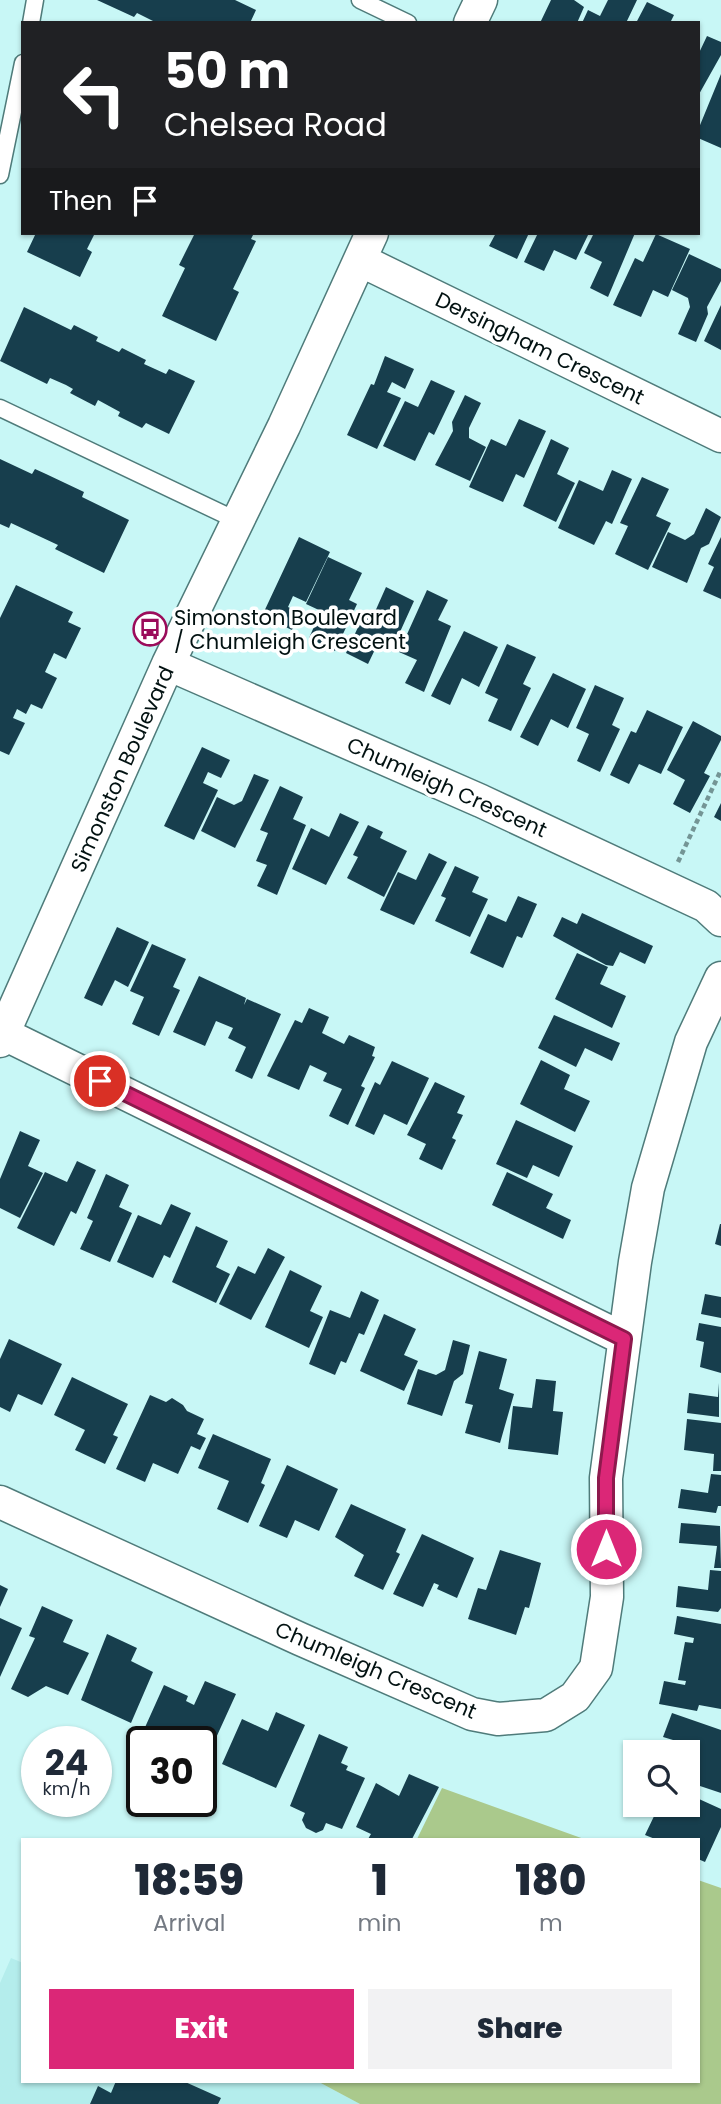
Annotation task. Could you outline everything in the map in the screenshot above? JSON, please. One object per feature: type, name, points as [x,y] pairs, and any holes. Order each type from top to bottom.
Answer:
[{"type":"street","points":[[471,21],[481,0]]},
{"type":"street","name":"Dersingham Crescent","points":[[366,246],[721,436]]},
{"type":"street","name":"Simonston Boulevard","points":[[2,1037],[168,664],[366,246]]},
{"type":"street","name":"Chumleigh Crescent","points":[[168,664],[481,801],[706,906],[721,920]]},
{"type":"street","name":"Chumleigh Crescent","points":[[0,1502],[472,1714],[498,1719],[546,1714],[575,1697],[596,1668],[599,1655],[607,1597],[606,1478],[624,1339],[648,1188],[691,1042],[721,978]]},
{"type":"street","points":[[2,1037],[624,1339]]},
{"type":"lane","points":[[31,21],[35,0]]},
{"type":"lane","points":[[360,0],[404,21]]},
{"type":"lane","points":[[0,175],[21,73]]},
{"type":"lane","points":[[0,408],[238,521]]},
{"type":"path","points":[[666,888],[721,770]]},
{"type":"shaded area","points":[[11,1958],[21,1962],[21,2083],[321,2083],[360,2104],[0,2104],[0,1983]]},
{"type":"green space","points":[[442,1788],[581,1838],[417,1838]]},
{"type":"green space","points":[[700,1881],[721,1888],[721,2104],[360,2104],[321,2083],[700,2083]]},
{"type":"building","points":[[97,0],[235,0],[256,10],[251,21],[153,21],[137,13],[134,17]]},
{"type":"building","points":[[551,0],[574,0],[584,7],[578,21],[541,21]]},
{"type":"building","points":[[608,0],[637,0],[627,21],[583,21],[588,10],[600,16]]},
{"type":"building","points":[[647,2],[674,15],[671,21],[637,21]]},
{"type":"building","points":[[707,36],[721,42],[721,55],[700,92],[700,51]]},
{"type":"building","points":[[721,74],[721,148],[700,139],[700,125]]},
{"type":"building","points":[[35,235],[94,235],[87,249],[92,252],[80,277],[27,252]]},
{"type":"building","points":[[194,235],[253,235],[251,239],[256,241],[233,289],[239,292],[216,341],[162,316],[185,268],[179,265]]},
{"type":"building","points":[[495,235],[528,235],[517,259],[489,246]]},
{"type":"building","points":[[537,235],[588,235],[576,260],[554,250],[544,271],[524,262]]},
{"type":"building","points":[[593,235],[634,235],[608,297],[590,288],[602,262],[584,253]]},
{"type":"building","points":[[656,235],[690,249],[668,297],[653,290],[641,317],[613,305],[635,258],[643,262]]},
{"type":"building","points":[[689,254],[721,269],[721,281],[707,307],[708,314],[696,342],[678,334],[690,307],[688,298],[672,290]]},
{"type":"building","points":[[721,305],[721,350],[704,341]]},
{"type":"building","points":[[24,307],[71,330],[74,325],[98,337],[96,341],[119,352],[122,348],[146,360],[144,364],[166,374],[169,369],[195,381],[169,434],[146,423],[142,428],[118,416],[120,412],[98,400],[95,406],[70,393],[73,389],[66,385],[50,378],[47,384],[0,361]]},
{"type":"building","points":[[385,356],[414,369],[405,389],[392,382],[387,392],[401,398],[377,449],[347,435],[371,384],[374,385]]},
{"type":"building","points":[[431,380],[455,391],[434,435],[429,432],[415,461],[383,446],[405,401],[418,407]]},
{"type":"building","points":[[465,395],[481,403],[469,428],[469,438],[486,447],[470,481],[435,465],[453,431],[452,422]]},
{"type":"building","points":[[519,419],[546,431],[524,478],[516,474],[503,502],[469,487],[491,439],[506,446]]},
{"type":"building","points":[[551,439],[569,448],[557,474],[575,483],[556,522],[523,506]]},
{"type":"building","points":[[0,459],[32,474],[35,469],[46,474],[84,492],[82,497],[129,520],[104,573],[55,549],[58,545],[11,523],[9,528],[0,524]]},
{"type":"building","points":[[612,470],[632,479],[612,524],[606,521],[594,545],[558,528],[579,480],[603,491]]},
{"type":"building","points":[[642,477],[669,489],[656,516],[671,523],[648,570],[615,554],[628,526],[620,523]]},
{"type":"building","points":[[706,508],[721,517],[709,544],[701,548],[687,583],[652,567],[668,532],[685,540],[694,534]]},
{"type":"building","points":[[299,537],[330,552],[306,602],[293,596],[288,607],[300,613],[292,630],[262,616]]},
{"type":"building","points":[[721,537],[721,599],[703,591],[714,567],[708,564]]},
{"type":"building","points":[[328,557],[362,573],[349,600],[357,604],[335,651],[309,638],[321,611],[306,604]]},
{"type":"building","points":[[16,585],[73,612],[68,622],[81,628],[66,659],[54,653],[45,672],[57,678],[42,709],[31,704],[26,714],[17,709],[13,718],[25,723],[9,755],[0,751],[0,618]]},
{"type":"building","points":[[386,587],[414,601],[395,643],[381,637],[368,664],[346,653],[366,610],[374,614]]},
{"type":"building","points":[[427,590],[448,600],[438,620],[451,626],[424,692],[405,683],[417,660],[399,652]]},
{"type":"building","points":[[464,631],[498,647],[479,687],[462,678],[450,705],[431,696]]},
{"type":"building","points":[[507,644],[536,657],[523,684],[531,688],[511,731],[488,721],[498,699],[485,693]]},
{"type":"building","points":[[553,673],[586,689],[568,728],[551,719],[538,746],[520,737]]},
{"type":"building","points":[[595,685],[624,698],[612,725],[620,729],[600,772],[577,761],[589,734],[576,728]]},
{"type":"building","points":[[647,710],[683,727],[661,774],[639,764],[629,784],[610,775],[631,731],[636,733]]},
{"type":"building","points":[[693,721],[721,736],[721,740],[704,773],[710,776],[690,813],[673,804],[685,780],[667,770]]},
{"type":"building","points":[[202,747],[230,760],[221,778],[208,772],[203,783],[218,790],[194,840],[164,826]]},
{"type":"building","points":[[254,774],[269,780],[235,848],[201,831],[217,797],[234,805],[242,801]]},
{"type":"building","points":[[280,786],[303,797],[293,819],[306,825],[277,895],[257,886],[267,865],[256,861],[268,833],[260,830]]},
{"type":"building","points":[[721,803],[721,821],[714,817]]},
{"type":"building","points":[[340,813],[359,822],[326,885],[292,869],[311,828],[329,837]]},
{"type":"building","points":[[368,825],[383,832],[380,838],[407,851],[384,897],[347,878],[358,857],[353,855]]},
{"type":"building","points":[[429,853],[447,862],[414,925],[380,910],[398,872],[416,880]]},
{"type":"building","points":[[455,866],[479,877],[472,892],[488,899],[470,937],[435,921],[446,898],[441,896]]},
{"type":"building","points":[[518,896],[537,904],[522,938],[517,936],[503,968],[470,953],[488,914],[506,922]]},
{"type":"building","points":[[582,913],[653,946],[645,964],[620,952],[613,966],[606,965],[553,936],[562,917],[577,924]]},
{"type":"building","points":[[117,927],[149,942],[128,987],[115,980],[102,1006],[84,998]]},
{"type":"building","points":[[152,944],[186,959],[173,987],[180,990],[159,1036],[132,1024],[144,997],[130,991]]},
{"type":"building","points":[[577,953],[608,967],[600,984],[626,996],[612,1028],[555,999]]},
{"type":"building","points":[[199,976],[246,998],[244,1005],[247,999],[281,1014],[252,1079],[235,1071],[246,1047],[228,1038],[233,1028],[216,1021],[205,1046],[173,1032]]},
{"type":"building","points":[[309,1008],[329,1017],[322,1033],[344,1044],[349,1035],[375,1047],[372,1056],[375,1057],[361,1086],[365,1088],[348,1125],[329,1116],[342,1089],[323,1081],[327,1073],[310,1065],[299,1090],[267,1076],[295,1020],[302,1023]]},
{"type":"building","points":[[554,1015],[620,1043],[612,1061],[585,1048],[576,1067],[538,1048]]},
{"type":"building","points":[[541,1060],[570,1075],[564,1089],[590,1101],[575,1132],[520,1104]]},
{"type":"building","points":[[392,1061],[429,1078],[407,1125],[384,1114],[374,1135],[355,1126],[375,1082],[380,1085]]},
{"type":"building","points":[[435,1082],[465,1096],[457,1113],[463,1115],[452,1138],[456,1140],[442,1170],[419,1159],[426,1144],[407,1135]]},
{"type":"building","points":[[516,1120],[573,1146],[559,1177],[533,1165],[527,1178],[496,1164]]},
{"type":"building","points":[[20,1131],[40,1140],[28,1166],[43,1173],[20,1218],[0,1208],[0,1179]]},
{"type":"building","points":[[77,1161],[96,1170],[76,1214],[71,1211],[54,1246],[17,1228],[45,1172],[67,1182]]},
{"type":"building","points":[[507,1172],[553,1194],[546,1208],[571,1220],[563,1239],[492,1205]]},
{"type":"building","points":[[106,1174],[129,1185],[119,1207],[132,1213],[110,1262],[80,1249],[93,1221],[87,1218]]},
{"type":"building","points":[[171,1204],[191,1213],[170,1258],[164,1255],[153,1278],[117,1262],[138,1215],[161,1225]]},
{"type":"building","points":[[721,1224],[721,1246],[715,1244]]},
{"type":"building","points":[[196,1226],[228,1241],[216,1267],[230,1274],[216,1303],[172,1282]]},
{"type":"building","points":[[268,1248],[285,1257],[251,1320],[219,1304],[238,1266],[255,1274]]},
{"type":"building","points":[[290,1270],[322,1286],[310,1311],[323,1317],[309,1348],[265,1327]]},
{"type":"building","points":[[361,1291],[379,1300],[364,1335],[359,1333],[346,1363],[341,1361],[335,1375],[309,1364],[330,1310],[350,1318]]},
{"type":"building","points":[[705,1294],[721,1297],[721,1318],[701,1314]]},
{"type":"building","points":[[384,1314],[416,1329],[404,1355],[418,1361],[404,1391],[360,1371]]},
{"type":"building","points":[[699,1323],[721,1327],[721,1373],[700,1367],[704,1342],[696,1340]]},
{"type":"building","points":[[9,1339],[62,1364],[42,1405],[18,1394],[10,1412],[0,1407],[0,1359]]},
{"type":"building","points":[[453,1340],[470,1345],[463,1374],[454,1381],[442,1416],[407,1404],[418,1369],[436,1375],[445,1370]]},
{"type":"building","points":[[479,1351],[507,1359],[499,1389],[514,1394],[500,1443],[465,1433],[473,1405],[465,1403]]},
{"type":"building","points":[[72,1377],[128,1404],[113,1435],[118,1437],[105,1464],[75,1450],[85,1430],[54,1415]]},
{"type":"building","points":[[536,1379],[556,1381],[553,1411],[563,1412],[558,1455],[508,1449],[513,1406],[532,1408]]},
{"type":"building","points":[[719,1383],[719,1417],[687,1413],[689,1393],[718,1397]]},
{"type":"building","points":[[150,1395],[166,1402],[172,1398],[187,1411],[204,1419],[197,1434],[206,1438],[200,1450],[191,1446],[178,1474],[153,1463],[145,1482],[116,1469]]},
{"type":"building","points":[[687,1419],[721,1423],[721,1471],[713,1471],[714,1454],[684,1450]]},
{"type":"building","points":[[213,1434],[271,1459],[261,1483],[265,1485],[248,1523],[217,1509],[229,1481],[198,1468]]},
{"type":"building","points":[[287,1465],[338,1489],[319,1531],[295,1520],[287,1538],[259,1526]]},
{"type":"building","points":[[711,1474],[721,1475],[721,1506],[718,1506],[716,1513],[678,1508],[681,1489],[708,1493]]},
{"type":"building","points":[[351,1504],[406,1529],[396,1552],[400,1554],[383,1590],[354,1576],[364,1555],[335,1537]]},
{"type":"building","points":[[681,1523],[720,1526],[721,1568],[714,1568],[717,1546],[679,1543]]},
{"type":"building","points":[[422,1534],[474,1558],[457,1598],[437,1589],[439,1585],[434,1583],[423,1607],[393,1594]]},
{"type":"building","points":[[500,1550],[541,1563],[529,1608],[525,1607],[516,1635],[468,1619],[478,1588],[486,1590]]},
{"type":"building","points":[[710,1570],[721,1571],[721,1608],[718,1612],[676,1607],[678,1586],[708,1590]]},
{"type":"building","points":[[0,1585],[8,1589],[0,1607]]},
{"type":"building","points":[[42,1606],[73,1620],[63,1642],[89,1653],[68,1695],[46,1686],[28,1697],[11,1689],[35,1638],[29,1636]]},
{"type":"building","points":[[677,1616],[721,1624],[721,1709],[699,1705],[697,1711],[659,1704],[664,1681],[685,1685],[686,1681],[678,1680],[685,1642],[693,1643],[694,1638],[674,1634]]},
{"type":"building","points":[[0,1618],[22,1628],[0,1677]]},
{"type":"building","points":[[107,1634],[137,1648],[131,1661],[153,1672],[131,1723],[81,1700]]},
{"type":"building","points":[[205,1681],[236,1694],[217,1736],[217,1726],[146,1726],[164,1685],[188,1696],[186,1701],[194,1705]]},
{"type":"building","points":[[276,1712],[305,1725],[276,1788],[222,1764],[242,1719],[268,1731]]},
{"type":"building","points":[[672,1713],[721,1730],[721,1793],[700,1786],[700,1740],[673,1740],[663,1737]]},
{"type":"building","points":[[319,1734],[348,1747],[341,1763],[348,1766],[346,1770],[365,1778],[342,1829],[326,1823],[323,1830],[316,1833],[306,1828],[302,1820],[305,1813],[290,1806]]},
{"type":"building","points":[[409,1774],[439,1787],[413,1838],[369,1838],[371,1834],[356,1827],[376,1783],[399,1796]]},
{"type":"building","points":[[700,1799],[721,1809],[721,1827],[705,1862],[700,1860],[700,1838],[652,1838],[645,1835],[654,1817],[700,1817]]},
{"type":"building","points":[[115,2083],[187,2083],[221,2098],[218,2104],[90,2104],[98,2086],[111,2093]]},
{"type":"place","name":"Simonston Boulevard / Chumleigh Crescent","points":[[150,629]]},
{"type":"route","points":[[100,1081],[624,1339],[606,1478],[606,1549]]}]
